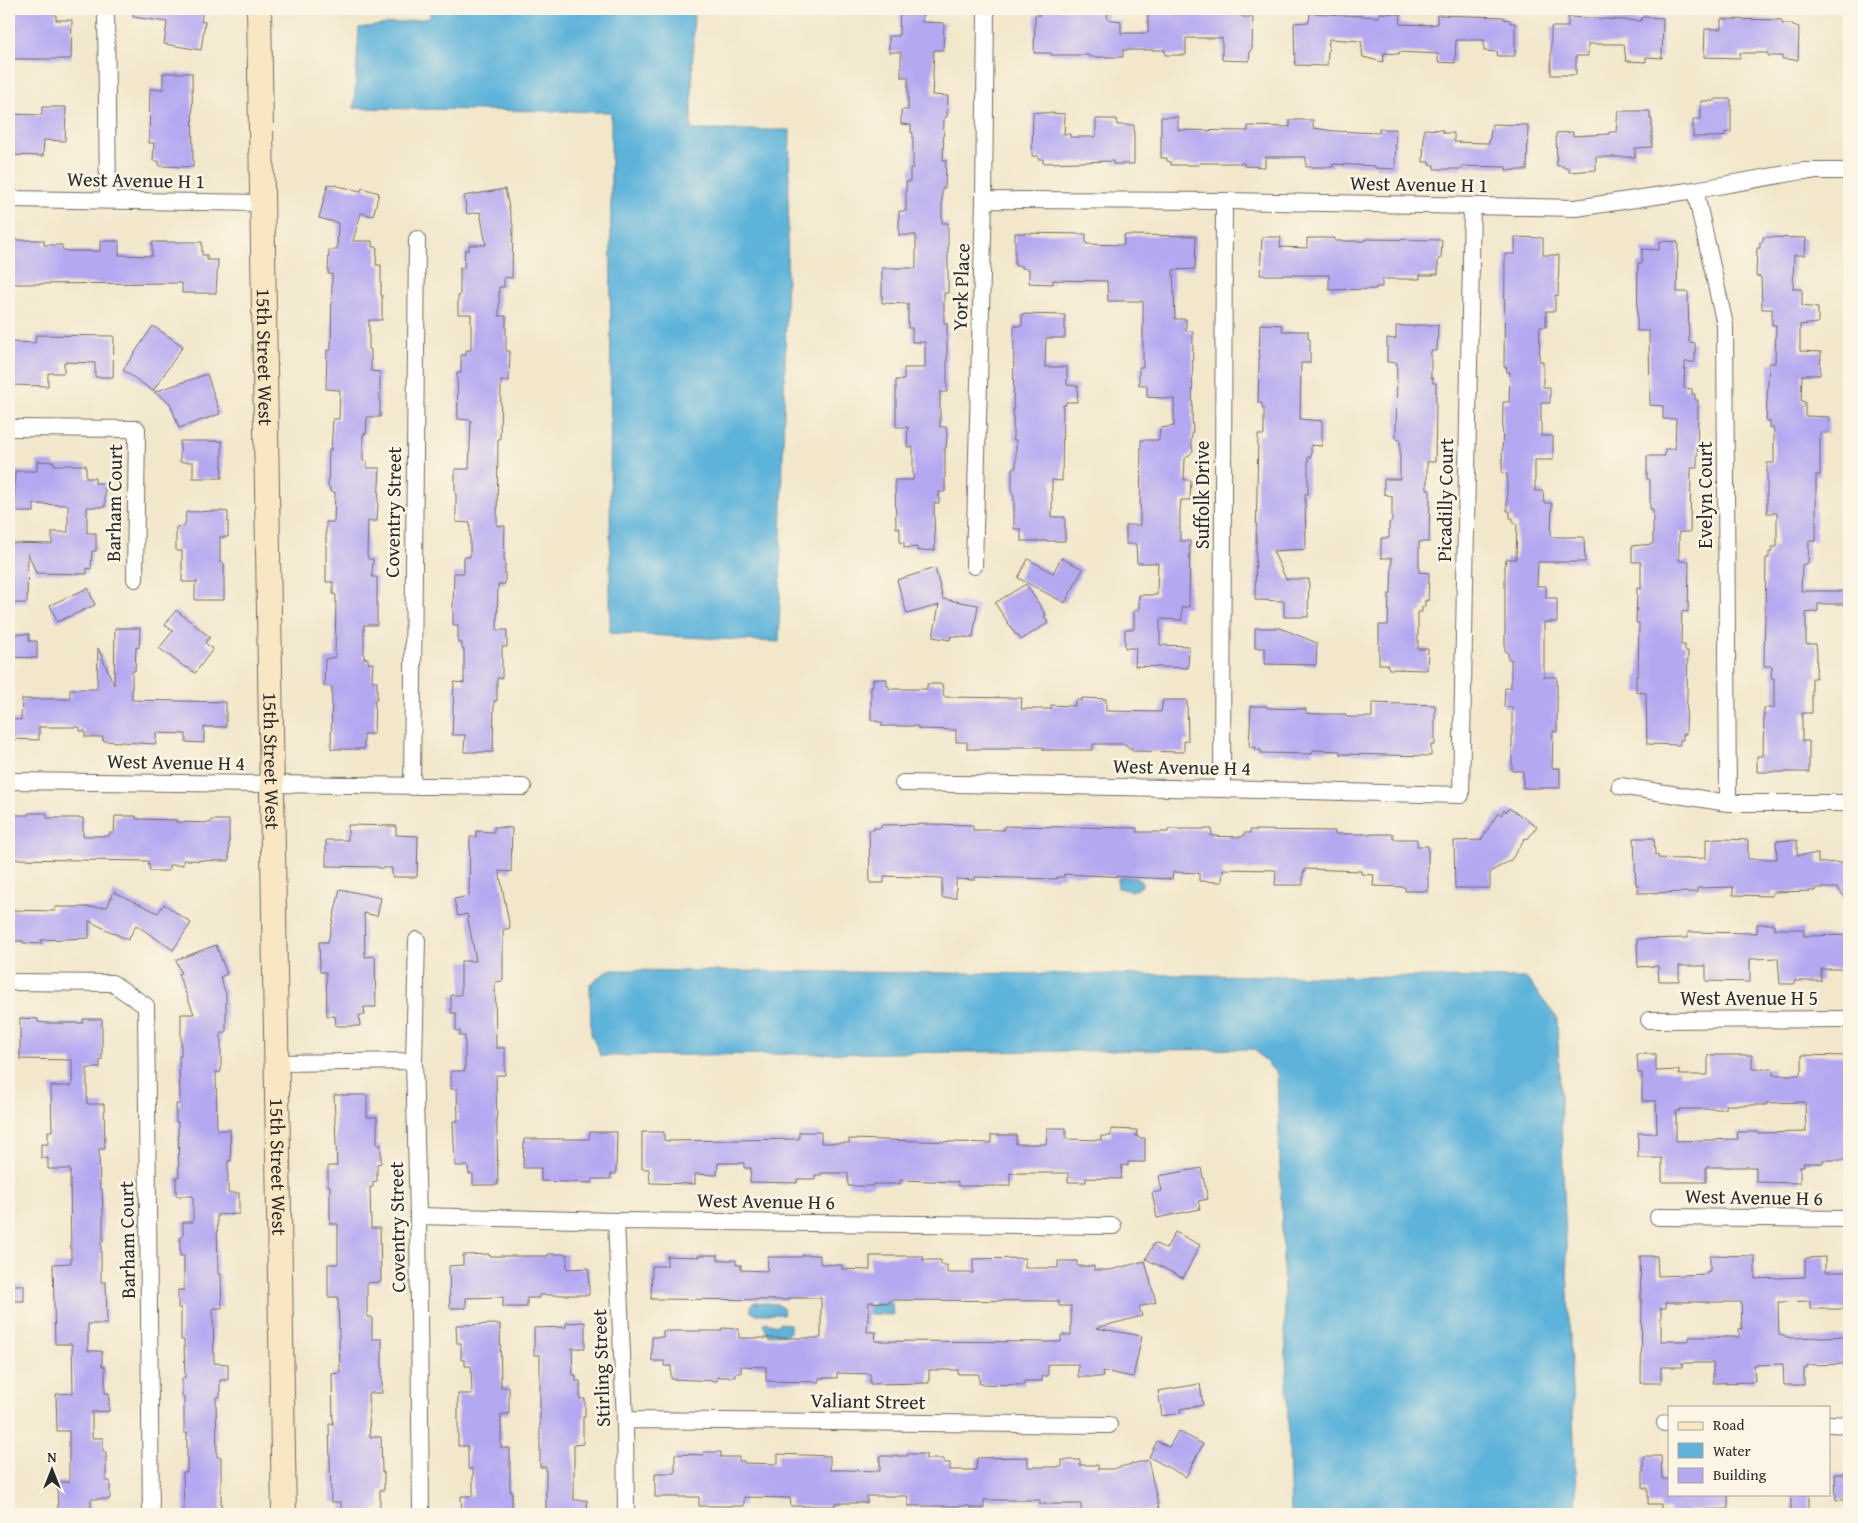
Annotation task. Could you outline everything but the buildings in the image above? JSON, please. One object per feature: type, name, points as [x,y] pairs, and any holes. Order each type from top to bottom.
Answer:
[{"type":"street","points":[[106,9],[108,201]]},
{"type":"street","name":"15th Street West","points":[[259,9],[284,1514]]},
{"type":"street","name":"York Place","points":[[974,566],[984,200],[986,9]]},
{"type":"street","name":"West Avenue H 1","points":[[984,200],[1576,208],[1803,171],[1849,171]]},
{"type":"street","name":"Evelyn Court","points":[[1695,190],[1725,324],[1728,803]]},
{"type":"street","name":"West Avenue H 1","points":[[9,200],[262,203]]},
{"type":"street","name":"Suffolk Drive","points":[[1222,789],[1224,202]]},
{"type":"street","name":"Picadilly Court","points":[[1461,795],[1472,206]]},
{"type":"street","name":"Coventry Street","points":[[412,786],[417,238]]},
{"type":"street","name":"Barham Court","points":[[9,428],[137,429],[135,579]]},
{"type":"street","name":"West Avenue H 4","points":[[9,782],[523,787]]},
{"type":"street","name":"West Avenue H 4","points":[[903,783],[1461,795]]},
{"type":"street","points":[[1620,786],[1728,803],[1849,803]]},
{"type":"street","name":"Coventry Street","points":[[417,940],[414,1060],[418,1216],[421,1514]]},
{"type":"street","name":"Barham Court","points":[[9,982],[112,983],[146,1006],[152,1514]]},
{"type":"street","name":"West Avenue H 5","points":[[1649,1020],[1849,1019]]},
{"type":"street","points":[[278,1063],[414,1060]]},
{"type":"street","name":"West Avenue H 6","points":[[418,1216],[616,1221],[1113,1226]]},
{"type":"street","name":"West Avenue H 6","points":[[1658,1217],[1849,1219]]},
{"type":"street","name":"Stirling Street","points":[[616,1221],[625,1420],[626,1514]]},
{"type":"street","name":"Valiant Street","points":[[625,1420],[1110,1425]]},
{"type":"street","points":[[1830,1424],[1849,1425]]},
{"type":"water","points":[[430,9],[694,9],[691,130],[790,130],[779,642],[610,633],[611,112],[354,108],[359,28],[430,18]]},
{"type":"water","points":[[1121,877],[1134,877],[1142,882],[1142,886],[1130,891],[1118,888],[1117,879]]},
{"type":"water","points":[[609,970],[1526,978],[1557,1018],[1577,1514],[1291,1514],[1277,1074],[1254,1049],[601,1056],[591,1034],[590,984]]},
{"type":"water","points":[[754,1302],[777,1304],[784,1309],[783,1314],[756,1314],[751,1312],[751,1306]]},
{"type":"water","points":[[878,1302],[892,1302],[893,1315],[871,1314],[868,1312],[868,1307]]},
{"type":"water","points":[[765,1322],[778,1325],[780,1323],[790,1324],[790,1332],[788,1334],[769,1335],[763,1325]]}]
